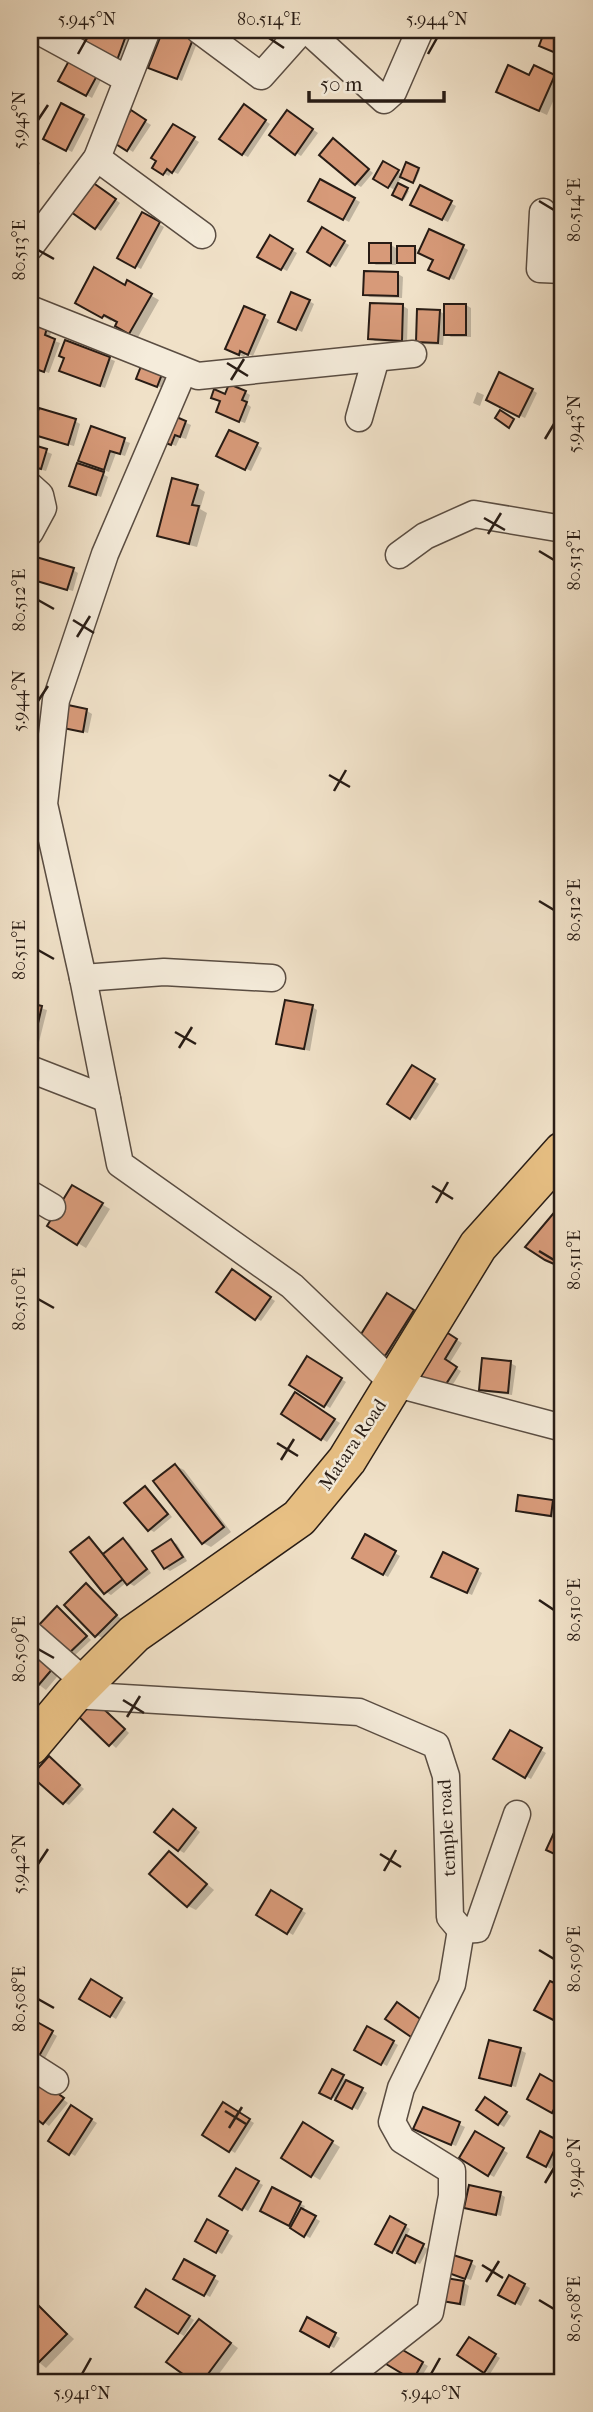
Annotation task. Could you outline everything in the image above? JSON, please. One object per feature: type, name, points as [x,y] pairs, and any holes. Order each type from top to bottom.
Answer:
[{"type":"highway","name":"Matara Road","points":[[30,1746],[79,1689],[134,1634],[299,1518],[346,1460],[478,1246],[563,1151]]},
{"type":"street","points":[[37,30],[127,79]]},
{"type":"street","points":[[30,247],[97,158],[147,30]]},
{"type":"street","points":[[199,30],[261,76],[305,30],[384,100],[393,92],[420,30]]},
{"type":"street","points":[[97,158],[202,235]]},
{"type":"street","points":[[543,212],[540,269],[563,270]]},
{"type":"street","points":[[30,309],[198,376],[413,354]]},
{"type":"street","points":[[359,418],[376,358]]},
{"type":"street","points":[[183,372],[105,554],[56,700],[44,804],[83,978],[120,1164],[292,1286],[393,1383],[563,1428]]},
{"type":"street","points":[[30,486],[40,495],[43,508],[30,532]]},
{"type":"street","points":[[399,555],[425,536],[474,514],[563,529]]},
{"type":"street","points":[[83,978],[164,972],[272,978]]},
{"type":"street","points":[[30,1069],[107,1099]]},
{"type":"street","points":[[30,1634],[79,1689]]},
{"type":"street","name":"temple road","points":[[79,1689],[359,1712],[436,1745],[446,1776],[450,1917],[461,1930]]},
{"type":"street","points":[[341,2382],[430,2312],[452,2196],[452,2171],[402,2140],[392,2122],[401,2088],[452,1984],[461,1930],[477,1929],[517,1814]]},
{"type":"street","points":[[30,2065],[55,2081]]},
{"type":"building","points":[[80,30],[128,30],[116,63],[73,48]]},
{"type":"building","points":[[163,30],[193,39],[177,79],[148,68]]},
{"type":"building","points":[[545,30],[563,30],[563,56],[539,46]]},
{"type":"building","points":[[71,57],[99,72],[86,96],[58,81]]},
{"type":"building","points":[[508,65],[529,75],[534,65],[555,75],[539,111],[496,92]]},
{"type":"building","points":[[61,103],[84,115],[66,151],[43,139]]},
{"type":"building","points":[[244,104],[266,120],[242,155],[219,139]]},
{"type":"building","points":[[131,110],[146,120],[127,151],[111,141]]},
{"type":"building","points":[[287,110],[313,129],[295,155],[269,135]]},
{"type":"building","points":[[173,124],[195,137],[172,173],[167,169],[163,175],[152,168],[156,161],[151,158]]},
{"type":"building","points":[[333,138],[369,169],[355,185],[319,155]]},
{"type":"building","points":[[383,161],[399,170],[388,188],[373,179]]},
{"type":"building","points":[[406,162],[419,168],[413,183],[400,177]]},
{"type":"building","points":[[320,179],[355,198],[343,220],[308,201]]},
{"type":"building","points":[[92,182],[116,199],[95,229],[71,212]]},
{"type":"building","points":[[398,183],[408,188],[402,200],[392,195]]},
{"type":"building","points":[[420,185],[452,201],[442,220],[410,205]]},
{"type":"building","points":[[142,212],[160,222],[135,268],[117,258]]},
{"type":"building","points":[[322,227],[345,241],[330,266],[307,252]]},
{"type":"building","points":[[429,229],[464,245],[449,279],[428,270],[433,260],[418,253]]},
{"type":"building","points":[[270,235],[293,249],[281,270],[257,257]]},
{"type":"building","points":[[369,243],[391,243],[391,263],[369,263]]},
{"type":"building","points":[[397,246],[415,246],[415,263],[397,263]]},
{"type":"building","points":[[94,267],[125,285],[127,280],[152,294],[129,334],[115,326],[117,322],[104,315],[102,318],[75,303]]},
{"type":"building","points":[[364,271],[398,272],[398,296],[363,295]]},
{"type":"building","points":[[291,292],[310,300],[296,330],[278,322]]},
{"type":"building","points":[[370,303],[403,304],[402,341],[368,339]]},
{"type":"building","points":[[444,304],[466,304],[466,335],[444,335]]},
{"type":"building","points":[[244,306],[265,315],[248,355],[240,351],[239,355],[225,349]]},
{"type":"building","points":[[417,309],[440,310],[438,343],[416,342]]},
{"type":"building","points":[[34,324],[47,328],[45,335],[55,339],[44,372],[30,367],[30,335]]},
{"type":"building","points":[[65,340],[110,357],[100,386],[59,371],[64,358],[59,356]]},
{"type":"building","points":[[143,361],[164,369],[157,387],[136,379]]},
{"type":"building","points":[[499,372],[533,389],[519,417],[486,400]]},
{"type":"building","points":[[229,384],[246,391],[242,400],[247,402],[239,422],[216,412],[220,401],[211,398],[214,389],[225,394]]},
{"type":"building","points":[[39,408],[76,419],[68,445],[31,434]]},
{"type":"building","points":[[500,410],[514,419],[509,428],[495,418]]},
{"type":"building","points":[[174,416],[186,421],[180,437],[175,435],[171,445],[160,441]]},
{"type":"building","points":[[91,426],[125,438],[120,454],[110,451],[104,470],[78,461]]},
{"type":"building","points":[[229,430],[258,443],[245,470],[216,456]]},
{"type":"building","points":[[30,444],[47,449],[41,469],[30,466]]},
{"type":"building","points":[[77,463],[104,472],[96,495],[69,486]]},
{"type":"building","points":[[172,478],[198,485],[192,505],[199,506],[189,544],[157,536]]},
{"type":"building","points":[[36,557],[74,568],[67,590],[30,579]]},
{"type":"building","points":[[68,705],[87,709],[83,732],[63,728]]},
{"type":"building","points":[[285,1000],[313,1005],[304,1049],[276,1044]]},
{"type":"building","points":[[30,1003],[42,1006],[32,1049],[30,1048]]},
{"type":"building","points":[[412,1065],[435,1079],[410,1119],[387,1104]]},
{"type":"building","points":[[72,1185],[103,1203],[77,1245],[47,1226]]},
{"type":"building","points":[[563,1202],[563,1268],[525,1247]]},
{"type":"building","points":[[232,1269],[271,1297],[255,1320],[216,1292]]},
{"type":"building","points":[[387,1293],[414,1310],[385,1356],[358,1339]]},
{"type":"building","points":[[440,1328],[457,1339],[445,1359],[457,1367],[446,1384],[425,1379],[413,1371]]},
{"type":"building","points":[[307,1356],[342,1378],[324,1407],[289,1385]]},
{"type":"building","points":[[482,1358],[511,1361],[508,1393],[479,1390]]},
{"type":"building","points":[[295,1392],[335,1419],[321,1440],[281,1414]]},
{"type":"building","points":[[175,1464],[224,1527],[202,1544],[153,1481]]},
{"type":"building","points":[[145,1486],[168,1514],[148,1531],[124,1503]]},
{"type":"building","points":[[518,1495],[553,1500],[551,1516],[516,1511]]},
{"type":"building","points":[[365,1534],[396,1551],[383,1575],[352,1558]]},
{"type":"building","points":[[89,1537],[123,1579],[104,1594],[70,1552]]},
{"type":"building","points":[[123,1538],[147,1569],[127,1585],[103,1554]]},
{"type":"building","points":[[171,1539],[183,1557],[164,1569],[152,1551]]},
{"type":"building","points":[[443,1552],[478,1569],[467,1593],[431,1577]]},
{"type":"building","points":[[86,1583],[117,1615],[95,1637],[64,1605]]},
{"type":"building","points":[[57,1606],[87,1636],[65,1657],[36,1628]]},
{"type":"building","points":[[30,1645],[54,1667],[37,1687],[30,1680]]},
{"type":"building","points":[[93,1699],[125,1729],[109,1746],[77,1715]]},
{"type":"building","points":[[510,1730],[542,1748],[525,1778],[493,1759]]},
{"type":"building","points":[[49,1756],[80,1785],[63,1804],[31,1776]]},
{"type":"building","points":[[173,1809],[196,1828],[178,1851],[154,1832]]},
{"type":"building","points":[[563,1813],[563,1858],[546,1850]]},
{"type":"building","points":[[169,1851],[207,1884],[187,1907],[149,1874]]},
{"type":"building","points":[[271,1890],[302,1909],[287,1934],[256,1915]]},
{"type":"building","points":[[91,1979],[122,1998],[110,2017],[79,1999]]},
{"type":"building","points":[[550,1981],[563,1987],[563,2025],[534,2010]]},
{"type":"building","points":[[397,2002],[423,2021],[411,2037],[385,2019]]},
{"type":"building","points":[[30,2018],[53,2031],[38,2058],[30,2054]]},
{"type":"building","points":[[367,2026],[394,2041],[381,2065],[354,2050]]},
{"type":"building","points":[[489,2040],[521,2048],[511,2086],[479,2078]]},
{"type":"building","points":[[332,2069],[344,2075],[331,2099],[319,2093]]},
{"type":"building","points":[[540,2074],[563,2087],[552,2113],[527,2099]]},
{"type":"building","points":[[346,2080],[363,2088],[352,2109],[335,2100]]},
{"type":"building","points":[[41,2081],[64,2098],[43,2124],[30,2114],[30,2106],[34,2101],[30,2095]]},
{"type":"building","points":[[485,2097],[507,2112],[498,2125],[476,2110]]},
{"type":"building","points":[[223,2102],[250,2119],[229,2152],[202,2135]]},
{"type":"building","points":[[71,2105],[92,2119],[69,2155],[48,2141]]},
{"type":"building","points":[[423,2107],[460,2122],[451,2145],[413,2129]]},
{"type":"building","points":[[303,2122],[333,2141],[311,2177],[281,2158]]},
{"type":"building","points":[[475,2131],[504,2148],[488,2176],[459,2158]]},
{"type":"building","points":[[540,2131],[559,2141],[546,2167],[527,2157]]},
{"type":"building","points":[[236,2168],[259,2181],[242,2210],[219,2196]]},
{"type":"building","points":[[469,2185],[501,2192],[496,2215],[464,2208]]},
{"type":"building","points":[[272,2187],[301,2202],[289,2226],[260,2211]]},
{"type":"building","points":[[301,2208],[316,2216],[304,2237],[290,2228]]},
{"type":"building","points":[[390,2216],[406,2225],[392,2253],[375,2244]]},
{"type":"building","points":[[207,2219],[228,2231],[216,2253],[195,2241]]},
{"type":"building","points":[[406,2235],[424,2244],[415,2263],[397,2253]]},
{"type":"building","points":[[450,2254],[472,2261],[465,2279],[443,2271]]},
{"type":"building","points":[[184,2259],[215,2276],[204,2296],[173,2279]]},
{"type":"building","points":[[509,2275],[525,2284],[515,2304],[498,2295]]},
{"type":"building","points":[[440,2277],[464,2281],[460,2304],[436,2300]]},
{"type":"building","points":[[146,2289],[190,2316],[178,2334],[135,2307]]},
{"type":"building","points":[[30,2297],[67,2334],[37,2364],[30,2357]]},
{"type":"building","points":[[307,2317],[336,2333],[329,2347],[300,2331]]},
{"type":"building","points":[[199,2319],[231,2343],[202,2382],[194,2382],[166,2362]]},
{"type":"building","points":[[469,2337],[496,2354],[484,2373],[457,2355]]},
{"type":"building","points":[[396,2346],[423,2362],[413,2380],[386,2364]]}]
